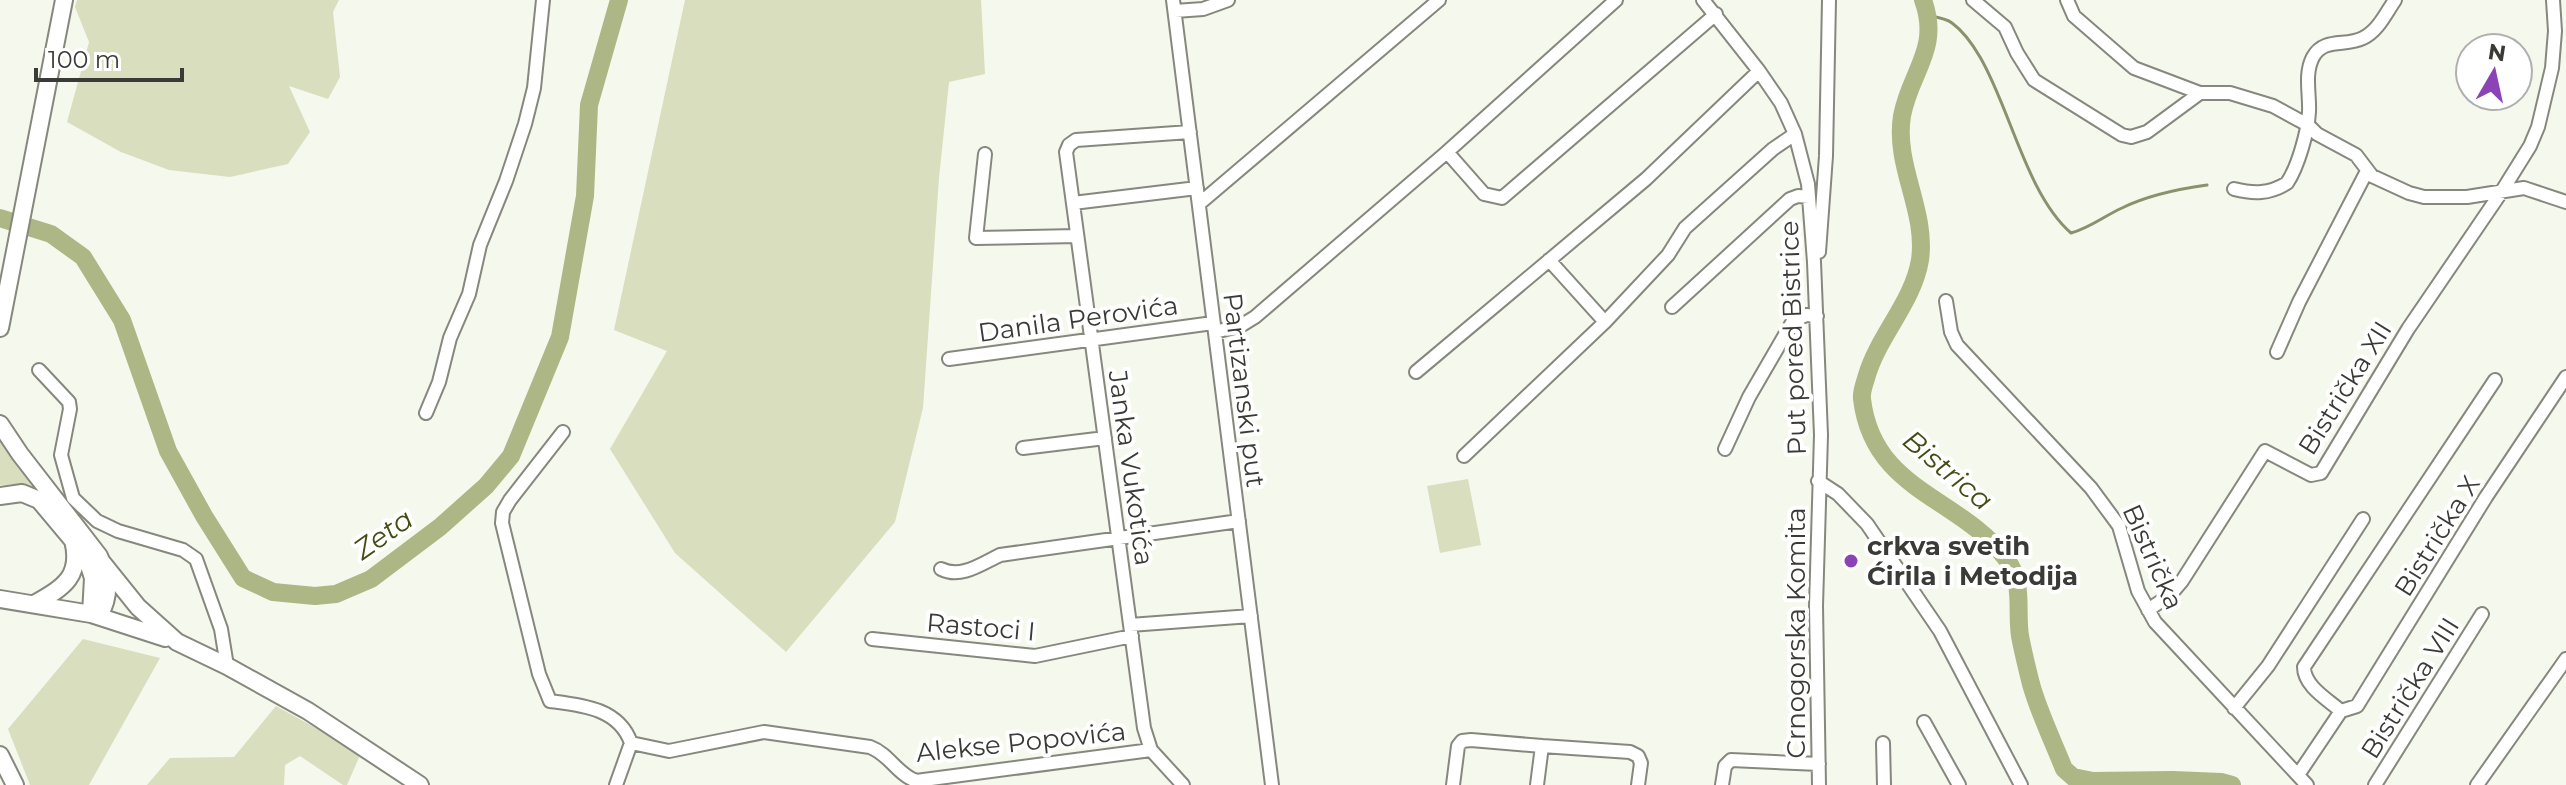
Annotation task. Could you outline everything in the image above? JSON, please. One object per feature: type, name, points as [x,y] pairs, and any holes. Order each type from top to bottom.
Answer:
[{"type":"main road","points":[[0,328],[64,0]]},
{"type":"main road","points":[[0,424],[101,561],[107,575],[108,592],[95,615]]},
{"type":"main road","points":[[0,496],[15,493],[34,497],[45,505],[73,540],[92,569],[95,615]]},
{"type":"main road","points":[[36,603],[62,587],[71,575],[76,560],[73,540]]},
{"type":"main road","points":[[101,561],[138,607],[177,642]]},
{"type":"main road","points":[[0,599],[95,615],[177,642],[315,715],[420,785]]},
{"type":"main road","points":[[0,755],[15,785]]},
{"type":"main road","points":[[0,780],[7,785]]},
{"type":"street","points":[[426,413],[439,382],[450,338],[469,294],[480,245],[525,124],[534,88],[543,0]]},
{"type":"street","points":[[1174,6],[1203,9],[1228,0]]},
{"type":"street","points":[[1199,204],[1439,0]]},
{"type":"street","name":"Danila Perovića","points":[[949,359],[1091,338],[1242,325],[1447,152],[1616,0]]},
{"type":"street","name":"Put pored Bistrice","points":[[1703,0],[1786,111],[1809,190],[1821,435],[1818,481],[1838,494],[1867,524],[1932,619],[2021,785]]},
{"type":"street","points":[[1814,262],[1820,244],[1825,184],[1829,0]]},
{"type":"street","points":[[1973,0],[2005,27],[2034,80],[2122,135],[2131,137],[2147,132],[2200,93]]},
{"type":"street","points":[[2067,0],[2074,16],[2134,68],[2200,93],[2220,91],[2273,106],[2356,155],[2372,176],[2424,197],[2467,197],[2524,188],[2566,202]]},
{"type":"street","points":[[2234,189],[2267,192],[2287,183],[2308,125],[2310,64],[2318,49],[2326,44],[2363,38],[2380,23],[2395,0]]},
{"type":"street","points":[[2502,191],[2538,127],[2555,46],[2553,0]]},
{"type":"street","name":"Partizanski put","points":[[1174,6],[1272,785]]},
{"type":"street","points":[[1447,152],[1484,194],[1502,198],[1716,14]]},
{"type":"street","points":[[1416,372],[1646,179],[1759,71]]},
{"type":"street","name":"Janka Vukotića","points":[[1183,785],[1151,750],[1144,728],[1066,152],[1076,140],[1190,132]]},
{"type":"street","points":[[1464,456],[1605,322],[1668,255],[1685,228],[1773,149],[1795,134]]},
{"type":"street","points":[[985,154],[976,238],[1077,236]]},
{"type":"street","points":[[2277,352],[2299,302],[2367,171]]},
{"type":"street","points":[[1672,307],[1790,199],[1825,184]]},
{"type":"street","points":[[1073,203],[1197,188]]},
{"type":"street","name":"Bistrička XII","points":[[2148,610],[2170,595],[2182,581],[2265,451],[2311,475],[2321,473],[2408,329],[2502,191]]},
{"type":"street","points":[[1549,260],[1605,322]]},
{"type":"street","name":"Bistrička","points":[[1946,301],[1951,332],[1957,345],[2108,509],[2119,526],[2138,591],[2155,622],[2307,785]]},
{"type":"street","points":[[1725,449],[1749,397],[1793,321],[1806,315],[1817,316]]},
{"type":"street","points":[[39,370],[69,402],[61,455],[73,498],[97,521],[118,531],[183,550],[196,559],[221,629],[227,666]]},
{"type":"street","name":"Bistrička X","points":[[2298,775],[2341,711],[2357,706],[2486,497],[2566,377]]},
{"type":"street","name":"Bistrička X","points":[[2341,711],[2308,683],[2304,667],[2495,380]]},
{"type":"street","points":[[563,432],[510,500],[503,512],[502,523],[539,674],[550,701],[600,710],[621,727],[631,743],[616,785]]},
{"type":"street","points":[[1023,448],[1105,438]]},
{"type":"street","name":"Crnogorska Komita","points":[[1818,481],[1816,686],[1819,785]]},
{"type":"street","points":[[2234,708],[2268,666],[2363,519]]},
{"type":"street","points":[[941,569],[949,573],[965,571],[1000,555],[1239,521]]},
{"type":"street","name":"Bistrička VIII","points":[[2375,785],[2482,614]]},
{"type":"street","name":"Rastoci I","points":[[872,639],[1035,656],[1131,631],[1251,616]]},
{"type":"street","points":[[2477,785],[2566,659]]},
{"type":"street","points":[[1924,722],[1959,785]]},
{"type":"street","name":"Alekse Popovića","points":[[631,743],[669,751],[764,732],[870,747],[915,783],[1151,750]]},
{"type":"street","points":[[1453,785],[1458,746],[1462,741],[1630,752],[1638,756],[1641,763],[1638,785]]},
{"type":"street","points":[[1883,743],[1884,785]]},
{"type":"street","points":[[1537,785],[1542,746]]},
{"type":"street","points":[[1722,785],[1725,766],[1731,760],[1819,764]]},
{"type":"green space","points":[[77,0],[339,0],[333,12],[340,77],[328,99],[289,86],[310,132],[288,164],[230,177],[169,170],[121,152],[67,122],[89,42],[75,7]]},
{"type":"green space","points":[[685,0],[981,0],[985,74],[949,82],[923,408],[895,522],[786,652],[675,553],[610,449],[667,351],[614,330]]},
{"type":"green space","points":[[0,425],[45,494],[25,484],[0,485]]},
{"type":"green space","points":[[1468,479],[1481,545],[1440,553],[1427,486]]},
{"type":"green space","points":[[83,639],[160,658],[89,785],[30,785],[8,729]]},
{"type":"green space","points":[[276,706],[361,753],[347,785],[300,756],[285,765],[284,785],[147,785],[170,758],[234,757]]},
{"type":"waterway","name":"Zeta","points":[[0,218],[51,234],[83,257],[122,320],[168,451],[243,578],[273,592],[315,596],[336,594],[371,579],[440,527],[486,486],[511,456],[560,337],[585,196],[589,105],[619,0]]},
{"type":"waterway","name":"Bistrica","points":[[1923,0],[1928,17],[1926,47],[1906,100],[1901,134],[1902,153],[1919,223],[1920,260],[1910,290],[1872,360],[1863,387],[1862,399],[1869,430],[1900,474],[1966,521],[2007,560],[2018,587],[2020,636],[2031,684],[2064,769],[2073,777],[2093,781],[2173,780],[2232,785]]},
{"type":"waterway","points":[[1929,16],[1952,23],[1974,48],[1991,78],[2042,197],[2071,233],[2142,199],[2207,185]]},
{"type":"place","name":"crkva svetih Ćirila i Metodija","points":[[1851,561]]}]
